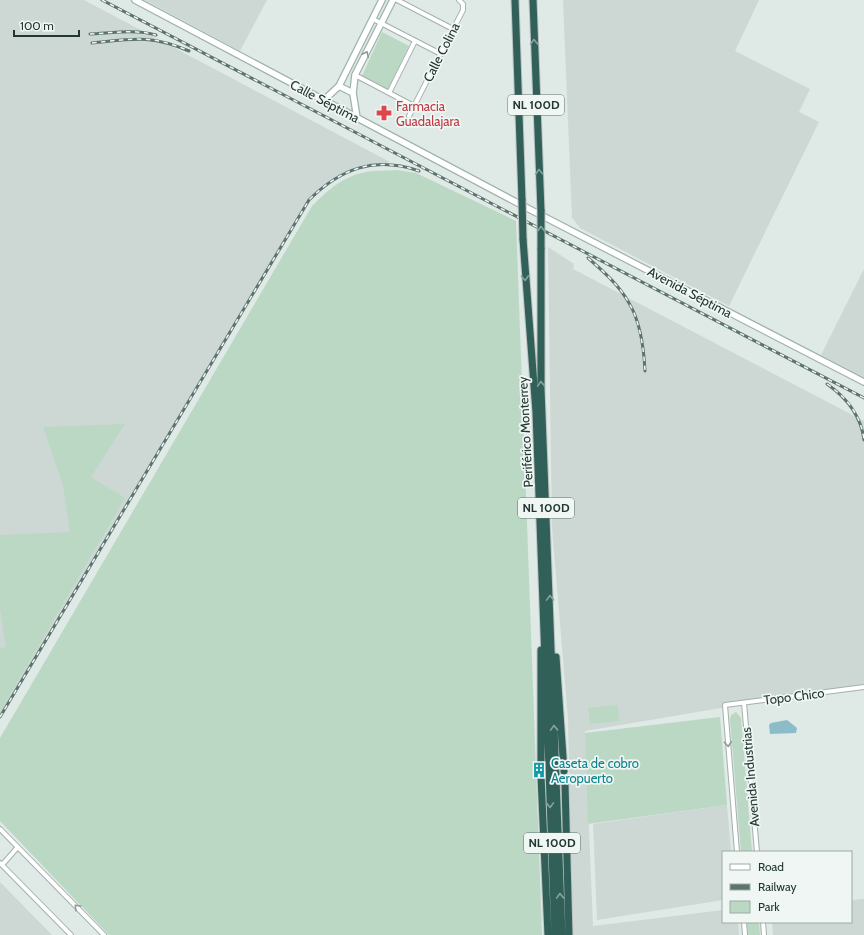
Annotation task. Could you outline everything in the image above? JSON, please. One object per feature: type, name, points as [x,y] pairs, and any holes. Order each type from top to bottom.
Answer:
[{"type":"highway","name":"Periférico Monterrey","points":[[515,0],[519,201],[536,412],[562,935]]},
{"type":"highway","name":"Periférico Monterrey","points":[[533,0],[542,248],[541,377],[555,935]]},
{"type":"highway","points":[[541,763],[540,664],[547,630]]},
{"type":"highway","points":[[547,630],[556,656],[564,771]]},
{"type":"highway","points":[[541,776],[548,935]]},
{"type":"highway","points":[[565,784],[570,935]]},
{"type":"street","name":"Calle Séptima","points":[[135,0],[323,101],[519,201]]},
{"type":"street","points":[[323,101],[339,86],[382,0]]},
{"type":"street","points":[[357,118],[353,93],[356,75],[380,23],[393,0]]},
{"type":"street","points":[[397,0],[453,29]]},
{"type":"street","name":"Calle Colina","points":[[409,116],[463,10],[463,4],[459,0]]},
{"type":"street","points":[[373,19],[441,54]]},
{"type":"street","points":[[389,93],[415,41]]},
{"type":"street","points":[[356,75],[414,106]]},
{"type":"street","points":[[339,86],[353,93]]},
{"type":"street","name":"Avenida Séptima","points":[[519,201],[864,382]]},
{"type":"street","name":"Topo Chico","points":[[724,705],[864,687]]},
{"type":"street","name":"Avenida Industrias","points":[[744,702],[757,851]]},
{"type":"street","name":"Avenida Industrias","points":[[724,705],[738,851]]},
{"type":"street","points":[[0,829],[104,935]]},
{"type":"street","points":[[17,848],[1,864],[71,935]]},
{"type":"street","points":[[744,923],[745,935]]},
{"type":"street","points":[[763,923],[764,935]]},
{"type":"shaded area","points":[[0,0],[84,0],[390,162],[343,173],[317,192],[296,220],[0,717]]},
{"type":"shaded area","points":[[145,0],[267,0],[240,51]]},
{"type":"shaded area","points":[[563,0],[759,0],[735,51],[810,89],[799,112],[819,122],[729,306],[580,228],[572,218]]},
{"type":"shaded area","points":[[548,247],[574,264],[573,269],[864,421],[864,684],[585,731],[593,926],[722,910],[722,923],[738,923],[739,935],[573,935],[568,719],[552,528]]},
{"type":"shaded area","points":[[864,269],[864,377],[821,355]]},
{"type":"shaded area","points":[[727,805],[731,851],[722,851],[722,900],[597,920],[593,824]]},
{"type":"shaded area","points":[[0,882],[52,935],[0,935]]},
{"type":"shaded area","points":[[864,899],[864,935],[773,935],[772,923],[852,923],[852,900]]},
{"type":"green space","points":[[382,32],[409,46],[388,89],[362,76]]},
{"type":"green space","points":[[396,170],[416,173],[516,221],[542,935],[109,935],[0,821],[0,738],[312,206],[336,185],[350,177],[369,171]]},
{"type":"green space","points":[[125,424],[91,477],[125,498],[0,712],[0,648],[6,647],[0,609],[0,535],[70,532],[63,485],[43,427]]},
{"type":"green space","points":[[618,705],[619,721],[590,724],[588,708]]},
{"type":"green space","points":[[736,712],[741,718],[752,851],[741,851],[730,719],[731,715]]},
{"type":"green space","points":[[720,717],[727,805],[588,824],[585,733]]},
{"type":"green space","points":[[747,923],[759,923],[760,935],[748,935]]},
{"type":"water","points":[[787,720],[797,728],[796,733],[770,734],[769,725],[771,723]]},
{"type":"tunnel","points":[[541,763],[541,776]]},
{"type":"tunnel","points":[[564,771],[565,784]]},
{"type":"railway","points":[[102,0],[864,398]]},
{"type":"railway","points":[[90,34],[140,32],[156,35]]},
{"type":"railway","points":[[92,43],[141,39],[163,42],[189,51]]},
{"type":"railway","points":[[0,717],[309,200],[334,180],[346,173],[360,168],[373,165],[388,165],[419,171]]},
{"type":"railway","points":[[588,258],[616,284],[633,310],[641,336],[645,371]]},
{"type":"railway","points":[[827,384],[841,395],[852,408],[860,423],[864,440]]},
{"type":"place","name":"Farmacia Guadalajara","points":[[384,113]]},
{"type":"place","name":"Caseta de cobro Aeropuerto","points":[[539,770]]}]
